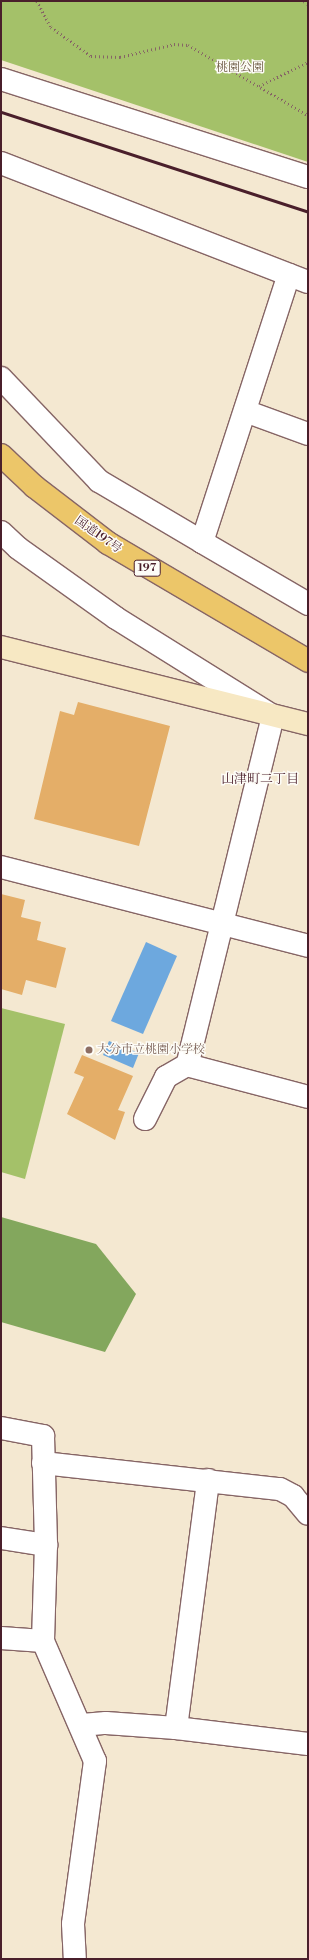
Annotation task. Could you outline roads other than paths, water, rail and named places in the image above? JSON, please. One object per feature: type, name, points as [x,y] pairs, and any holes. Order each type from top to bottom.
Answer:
[{"type":"highway","name":"国道197号","points":[[1,455],[35,487],[108,543],[308,661]]},
{"type":"street","points":[[1,79],[308,177]]},
{"type":"street","points":[[1,163],[299,279],[245,411],[202,542]]},
{"type":"street","points":[[1,378],[99,481],[308,604]]},
{"type":"street","points":[[245,411],[308,434]]},
{"type":"street","points":[[1,532],[18,548],[116,618],[272,716]]},
{"type":"street","points":[[1,647],[308,724]]},
{"type":"street","points":[[187,1065],[223,925],[272,716]]},
{"type":"street","points":[[1,867],[308,946]]},
{"type":"street","points":[[145,1119],[166,1077],[187,1065],[308,1097]]},
{"type":"street","points":[[1,1428],[43,1436],[46,1545],[43,1641],[82,1725],[95,1761],[73,1917],[75,1959]]},
{"type":"street","points":[[43,1463],[280,1489],[293,1496],[308,1514]]},
{"type":"street","points":[[176,1728],[208,1480]]},
{"type":"street","points":[[1,1538],[46,1545]]},
{"type":"street","points":[[1,1638],[43,1641]]},
{"type":"street","points":[[82,1725],[106,1722],[176,1728],[308,1744]]},
{"type":"water","points":[[146,942],[177,956],[143,1034],[111,1021]]},
{"type":"water","points":[[109,1041],[139,1053],[133,1068],[103,1055]]},
{"type":"railway","points":[[1,112],[308,212]]},
{"type":"place","name":"大分市立桃園小学校","points":[[89,1050]]},
{"type":"district","name":"山津町二丁目","points":[[260,779]]},
{"type":"park label","name":"桃園公園","points":[[240,68]]}]
